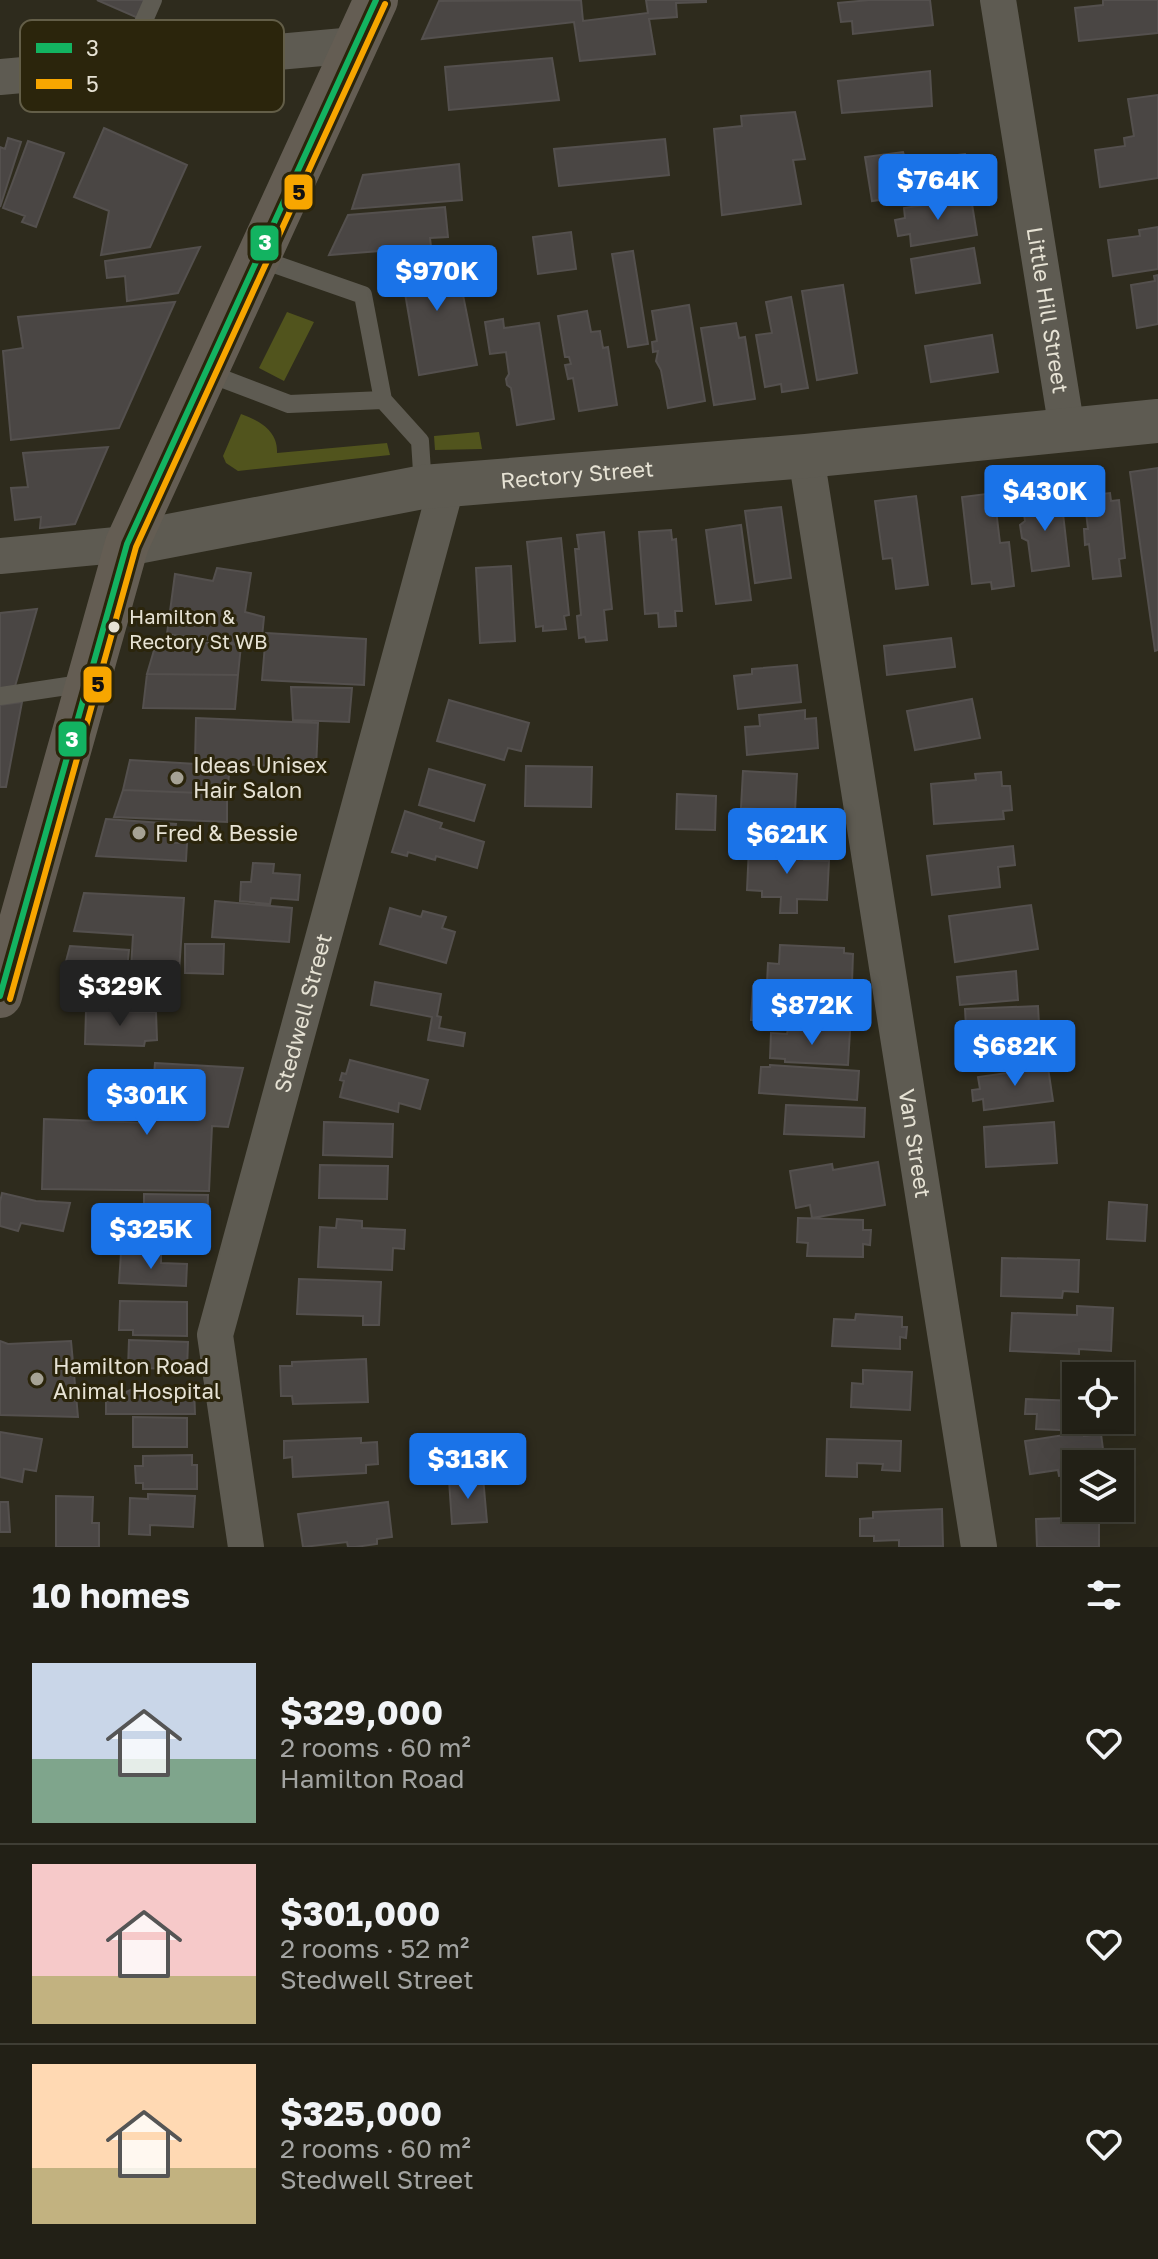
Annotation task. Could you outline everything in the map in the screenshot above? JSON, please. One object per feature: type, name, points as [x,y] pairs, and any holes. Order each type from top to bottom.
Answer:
[{"type":"main road","points":[[2,984],[127,544],[376,0]]},
{"type":"street","name":"Little Hill Street","points":[[998,0],[1067,430]]},
{"type":"street","points":[[284,51],[355,45]]},
{"type":"street","points":[[0,77],[20,75]]},
{"type":"street","name":"Rectory Street","points":[[0,556],[127,544],[435,486],[806,456],[1158,421]]},
{"type":"street","name":"Van Street","points":[[806,456],[979,1547]]},
{"type":"street","name":"Stedwell Street","points":[[246,1547],[215,1335],[435,486]]},
{"type":"lane","points":[[144,20],[153,0]]},
{"type":"lane","points":[[257,258],[363,295],[383,400],[420,441],[435,486]]},
{"type":"lane","points":[[205,372],[289,404],[383,400]]},
{"type":"lane","points":[[0,696],[89,682]]},
{"type":"green space","points":[[287,312],[314,322],[284,381],[259,368]]},
{"type":"green space","points":[[241,414],[255,420],[271,433],[277,453],[387,443],[390,455],[238,471],[226,463],[223,456]]},
{"type":"green space","points":[[479,432],[482,449],[435,450],[434,436]]},
{"type":"building","points":[[97,0],[146,0],[138,18]]},
{"type":"building","points":[[581,0],[583,21],[648,13],[646,0],[706,2],[676,3],[677,17],[649,19],[655,54],[580,61],[574,22],[422,39],[439,1]]},
{"type":"building","points":[[930,0],[933,25],[853,34],[852,21],[841,22],[838,3]]},
{"type":"building","points":[[1103,0],[1158,0],[1158,33],[1079,41],[1075,8],[1103,5]]},
{"type":"building","points":[[552,58],[559,100],[449,110],[445,67]]},
{"type":"building","points":[[930,71],[932,106],[842,113],[838,81]]},
{"type":"building","points":[[1158,95],[1158,178],[1100,187],[1095,150],[1125,146],[1124,138],[1134,136],[1128,99]]},
{"type":"building","points":[[795,112],[805,159],[793,160],[801,204],[722,215],[714,129],[742,126],[741,116]]},
{"type":"building","points":[[104,128],[187,165],[150,247],[101,255],[109,211],[74,197]]},
{"type":"building","points":[[8,138],[21,142],[0,207],[0,147],[5,149]]},
{"type":"building","points":[[665,139],[669,175],[559,186],[554,149]]},
{"type":"building","points":[[28,141],[64,153],[36,227],[22,222],[25,216],[3,208]]},
{"type":"building","points":[[903,152],[906,161],[965,154],[971,187],[872,201],[865,157]]},
{"type":"building","points":[[459,164],[462,200],[352,209],[363,175]]},
{"type":"building","points":[[971,198],[977,235],[911,246],[910,234],[898,236],[895,220],[905,218],[904,208]]},
{"type":"building","points":[[445,207],[448,237],[430,238],[431,247],[329,255],[348,215]]},
{"type":"building","points":[[1158,227],[1158,269],[1113,276],[1108,240],[1140,236],[1139,230]]},
{"type":"building","points":[[571,232],[576,269],[538,274],[533,237]]},
{"type":"building","points":[[200,247],[178,293],[127,301],[125,276],[107,278],[105,261]]},
{"type":"building","points":[[974,248],[980,283],[916,293],[911,259]]},
{"type":"building","points":[[454,250],[477,365],[419,375],[399,258]]},
{"type":"building","points":[[633,251],[648,344],[628,347],[612,254]]},
{"type":"building","points":[[1158,275],[1158,324],[1137,328],[1131,285],[1155,281],[1154,276]]},
{"type":"building","points":[[843,285],[857,373],[817,380],[802,291]]},
{"type":"building","points":[[791,297],[808,388],[782,392],[781,384],[765,387],[756,335],[772,333],[766,302]]},
{"type":"building","points":[[175,302],[119,428],[11,440],[3,351],[23,348],[18,317]]},
{"type":"building","points":[[689,305],[705,401],[668,408],[661,370],[656,361],[658,351],[653,352],[652,342],[657,341],[652,311]]},
{"type":"building","points":[[587,311],[591,332],[600,331],[603,348],[608,347],[617,405],[579,411],[573,378],[568,379],[565,365],[571,364],[569,357],[565,357],[558,316]]},
{"type":"building","points":[[503,319],[504,328],[539,323],[554,419],[517,425],[511,388],[506,379],[509,374],[506,352],[490,354],[485,322]]},
{"type":"building","points":[[736,323],[739,338],[745,337],[755,399],[714,405],[701,328]]},
{"type":"building","points":[[992,335],[998,372],[931,382],[925,346]]},
{"type":"building","points":[[108,447],[75,524],[40,528],[41,517],[15,520],[11,488],[28,487],[23,453]]},
{"type":"building","points":[[1158,468],[1158,650],[1155,651],[1130,472]]},
{"type":"building","points":[[994,493],[1000,543],[1009,542],[1014,586],[992,589],[991,582],[972,584],[962,497]]},
{"type":"building","points":[[1110,493],[1111,501],[1119,500],[1125,558],[1119,559],[1121,576],[1093,579],[1089,544],[1085,545],[1084,529],[1088,529],[1084,496]]},
{"type":"building","points":[[916,496],[928,585],[896,589],[892,558],[883,559],[875,501]]},
{"type":"building","points":[[1061,496],[1069,566],[1032,571],[1028,541],[1022,538],[1020,525],[1025,521],[1022,500]]},
{"type":"building","points":[[781,507],[791,578],[755,583],[745,511]]},
{"type":"building","points":[[741,525],[751,600],[716,604],[706,530]]},
{"type":"building","points":[[671,530],[672,540],[676,539],[682,611],[675,611],[676,626],[659,627],[658,613],[645,614],[639,532]]},
{"type":"building","points":[[604,532],[612,609],[604,610],[607,640],[586,642],[585,637],[579,638],[577,616],[581,615],[575,549],[579,549],[577,535]]},
{"type":"building","points":[[561,538],[569,615],[564,616],[566,629],[543,631],[543,626],[536,627],[527,542]]},
{"type":"building","points":[[511,566],[515,641],[480,643],[476,568]]},
{"type":"building","points":[[217,568],[251,573],[245,612],[264,617],[261,647],[167,634],[175,574],[213,581]]},
{"type":"building","points":[[37,609],[14,690],[0,693],[0,613]]},
{"type":"building","points":[[266,633],[366,639],[364,685],[262,680]]},
{"type":"building","points":[[951,638],[955,667],[887,675],[884,646]]},
{"type":"building","points":[[157,640],[241,645],[238,675],[147,674]]},
{"type":"building","points":[[797,665],[801,702],[738,709],[734,676],[752,674],[752,669]]},
{"type":"building","points":[[147,674],[238,675],[235,709],[143,708]]},
{"type":"building","points":[[291,687],[352,688],[349,722],[293,720]]},
{"type":"building","points":[[972,699],[980,738],[915,750],[907,711]]},
{"type":"building","points":[[449,700],[529,723],[521,751],[508,748],[504,760],[437,741]]},
{"type":"building","points":[[22,702],[6,787],[0,787],[0,705]]},
{"type":"building","points":[[805,710],[805,719],[816,718],[818,748],[747,755],[745,727],[760,726],[759,715]]},
{"type":"building","points":[[196,718],[318,723],[316,769],[195,761]]},
{"type":"building","name":"Ideas Unisex Hair Salon","points":[[130,760],[230,766],[227,794],[123,790]]},
{"type":"building","points":[[526,766],[592,767],[591,807],[525,806]]},
{"type":"building","points":[[429,769],[485,785],[474,821],[419,805]]},
{"type":"building","points":[[743,771],[797,774],[795,811],[741,808]]},
{"type":"building","points":[[1001,772],[1002,786],[1010,786],[1012,810],[1003,811],[1004,819],[934,824],[931,784],[976,780],[975,774]]},
{"type":"building","points":[[123,790],[227,794],[227,822],[114,817]]},
{"type":"building","points":[[677,794],[716,796],[715,830],[676,829]]},
{"type":"building","points":[[405,811],[442,823],[440,828],[484,842],[477,868],[436,856],[435,860],[408,852],[407,856],[392,852]]},
{"type":"building","name":"Fred & Bessie","points":[[106,819],[176,824],[173,843],[187,843],[186,861],[96,856]]},
{"type":"building","points":[[1013,846],[1015,865],[998,867],[1000,887],[932,895],[927,856]]},
{"type":"building","points":[[749,847],[805,849],[804,860],[829,861],[827,900],[797,899],[797,913],[780,913],[781,897],[762,897],[762,891],[747,890]]},
{"type":"building","points":[[253,863],[274,864],[273,873],[300,875],[298,900],[271,898],[270,904],[240,901],[241,882],[251,882]]},
{"type":"building","points":[[84,893],[184,898],[179,972],[131,969],[133,935],[74,931]]},
{"type":"building","points":[[215,901],[292,908],[289,942],[212,937]]},
{"type":"building","points":[[1031,905],[1038,949],[955,962],[949,916]]},
{"type":"building","points":[[390,908],[421,917],[423,911],[446,917],[442,928],[455,932],[446,963],[380,944]]},
{"type":"building","points":[[185,944],[224,944],[223,974],[185,973]]},
{"type":"building","points":[[780,945],[844,948],[844,953],[853,954],[852,983],[842,982],[842,987],[767,983],[768,963],[779,964]]},
{"type":"building","points":[[70,946],[129,950],[127,969],[65,965]]},
{"type":"building","points":[[1016,971],[1018,1000],[960,1005],[957,977]]},
{"type":"building","points":[[88,976],[156,980],[155,1007],[86,1007]]},
{"type":"building","points":[[375,982],[441,994],[437,1016],[441,1017],[439,1028],[465,1033],[463,1046],[428,1040],[432,1017],[371,1005]]},
{"type":"building","points":[[753,986],[852,990],[851,1024],[751,1020]]},
{"type":"building","points":[[1038,1006],[1040,1043],[967,1046],[965,1009]]},
{"type":"building","points":[[86,1011],[156,1012],[157,1040],[145,1041],[144,1046],[85,1044]]},
{"type":"building","points":[[788,1029],[850,1031],[848,1065],[785,1062],[785,1059],[770,1058],[771,1033],[787,1034]]},
{"type":"building","points":[[350,1060],[428,1080],[420,1109],[399,1103],[398,1112],[340,1097],[344,1081],[340,1080],[342,1073],[346,1074]]},
{"type":"building","points":[[1047,1061],[1053,1101],[984,1110],[983,1099],[973,1101],[972,1090],[980,1089],[978,1077],[1029,1070],[1028,1064]]},
{"type":"building","points":[[155,1063],[243,1068],[228,1127],[212,1126],[209,1191],[42,1189],[44,1119],[150,1123]]},
{"type":"building","points":[[761,1067],[859,1071],[857,1100],[759,1093]]},
{"type":"building","points":[[786,1105],[865,1108],[864,1137],[784,1134]]},
{"type":"building","points":[[324,1122],[393,1124],[392,1157],[323,1155]]},
{"type":"building","points":[[1054,1122],[1057,1163],[986,1167],[984,1127]]},
{"type":"building","points":[[878,1162],[885,1205],[812,1218],[810,1205],[796,1208],[790,1171],[832,1164],[833,1170]]},
{"type":"building","points":[[320,1165],[388,1166],[387,1199],[319,1198]]},
{"type":"building","points":[[2,1193],[36,1201],[70,1203],[63,1231],[21,1223],[18,1231],[0,1226]]},
{"type":"building","points":[[144,1194],[208,1195],[207,1236],[158,1235],[158,1230],[144,1230]]},
{"type":"building","points":[[1109,1202],[1147,1205],[1145,1241],[1107,1239]]},
{"type":"building","points":[[798,1218],[863,1220],[863,1230],[871,1230],[870,1245],[863,1244],[863,1257],[807,1256],[808,1243],[797,1242]]},
{"type":"building","points":[[337,1219],[362,1221],[362,1228],[405,1230],[404,1249],[393,1248],[392,1270],[318,1267],[320,1227],[336,1228]]},
{"type":"building","points":[[121,1253],[161,1254],[161,1263],[187,1264],[186,1286],[119,1283]]},
{"type":"building","points":[[1002,1258],[1079,1260],[1078,1292],[1063,1291],[1062,1298],[1001,1296]]},
{"type":"building","points":[[299,1279],[381,1282],[379,1325],[363,1325],[363,1316],[297,1314]]},
{"type":"building","points":[[120,1301],[187,1302],[187,1336],[133,1335],[133,1330],[119,1330]]},
{"type":"building","points":[[1077,1306],[1113,1308],[1111,1351],[1079,1349],[1079,1354],[1010,1351],[1012,1313],[1077,1315]]},
{"type":"building","points":[[856,1314],[902,1317],[902,1327],[907,1327],[906,1338],[900,1337],[900,1349],[832,1346],[834,1319],[855,1320]]},
{"type":"building","points":[[129,1340],[188,1342],[187,1369],[128,1368]]},
{"type":"building","name":"Hamilton Road Animal Hospital","points":[[0,1341],[8,1344],[71,1341],[78,1417],[0,1415]]},
{"type":"building","points":[[366,1359],[368,1402],[293,1404],[292,1396],[281,1396],[280,1366],[292,1366],[292,1362]]},
{"type":"building","points":[[863,1370],[912,1372],[910,1410],[851,1407],[852,1383],[863,1384]]},
{"type":"building","points":[[194,1387],[195,1414],[106,1414],[106,1401],[135,1388]]},
{"type":"building","points":[[1026,1399],[1062,1400],[1062,1430],[1036,1429],[1037,1414],[1025,1414]]},
{"type":"building","points":[[133,1417],[187,1418],[187,1447],[133,1447]]},
{"type":"building","points":[[0,1432],[42,1439],[36,1471],[24,1469],[22,1482],[0,1477]]},
{"type":"building","points":[[1071,1434],[1101,1434],[1103,1450],[1062,1450],[1062,1476],[1059,1476],[1058,1470],[1030,1474],[1025,1441]]},
{"type":"building","points":[[361,1438],[361,1443],[377,1442],[378,1464],[366,1465],[366,1473],[293,1477],[292,1457],[284,1458],[284,1441]]},
{"type":"building","points":[[827,1439],[901,1441],[900,1471],[882,1470],[883,1464],[857,1463],[857,1477],[826,1476]]},
{"type":"building","points":[[192,1455],[192,1465],[197,1465],[197,1489],[143,1489],[143,1483],[136,1483],[135,1466],[143,1466],[143,1456]]},
{"type":"building","points":[[483,1477],[487,1522],[452,1524],[449,1480]]},
{"type":"building","points":[[148,1494],[195,1496],[193,1527],[150,1525],[150,1535],[129,1534],[130,1498],[148,1499]]},
{"type":"building","points":[[56,1496],[93,1497],[92,1523],[99,1523],[99,1547],[56,1547]]},
{"type":"building","points":[[0,1502],[8,1502],[10,1532],[0,1532]]},
{"type":"building","points":[[388,1502],[392,1537],[377,1539],[377,1544],[355,1547],[348,1547],[347,1542],[303,1547],[298,1514]]},
{"type":"building","points":[[942,1509],[943,1546],[899,1547],[899,1540],[874,1541],[874,1536],[860,1536],[860,1519],[873,1518],[873,1512]]},
{"type":"building","points":[[1036,1519],[1099,1522],[1099,1547],[1037,1547]]},
{"type":"transit line","name":"3","points":[[0,996],[127,544],[376,0]]},
{"type":"transit line","name":"5","points":[[10,999],[136,547],[385,4]]},
{"type":"place","name":"Hamilton & Rectory St WB","points":[[114,627]]},
{"type":"place","name":"Ideas Unisex Hair Salon","points":[[177,778]]},
{"type":"place","name":"Fred & Bessie","points":[[139,833]]},
{"type":"place","name":"Hamilton Road Animal Hospital","points":[[37,1379]]}]
